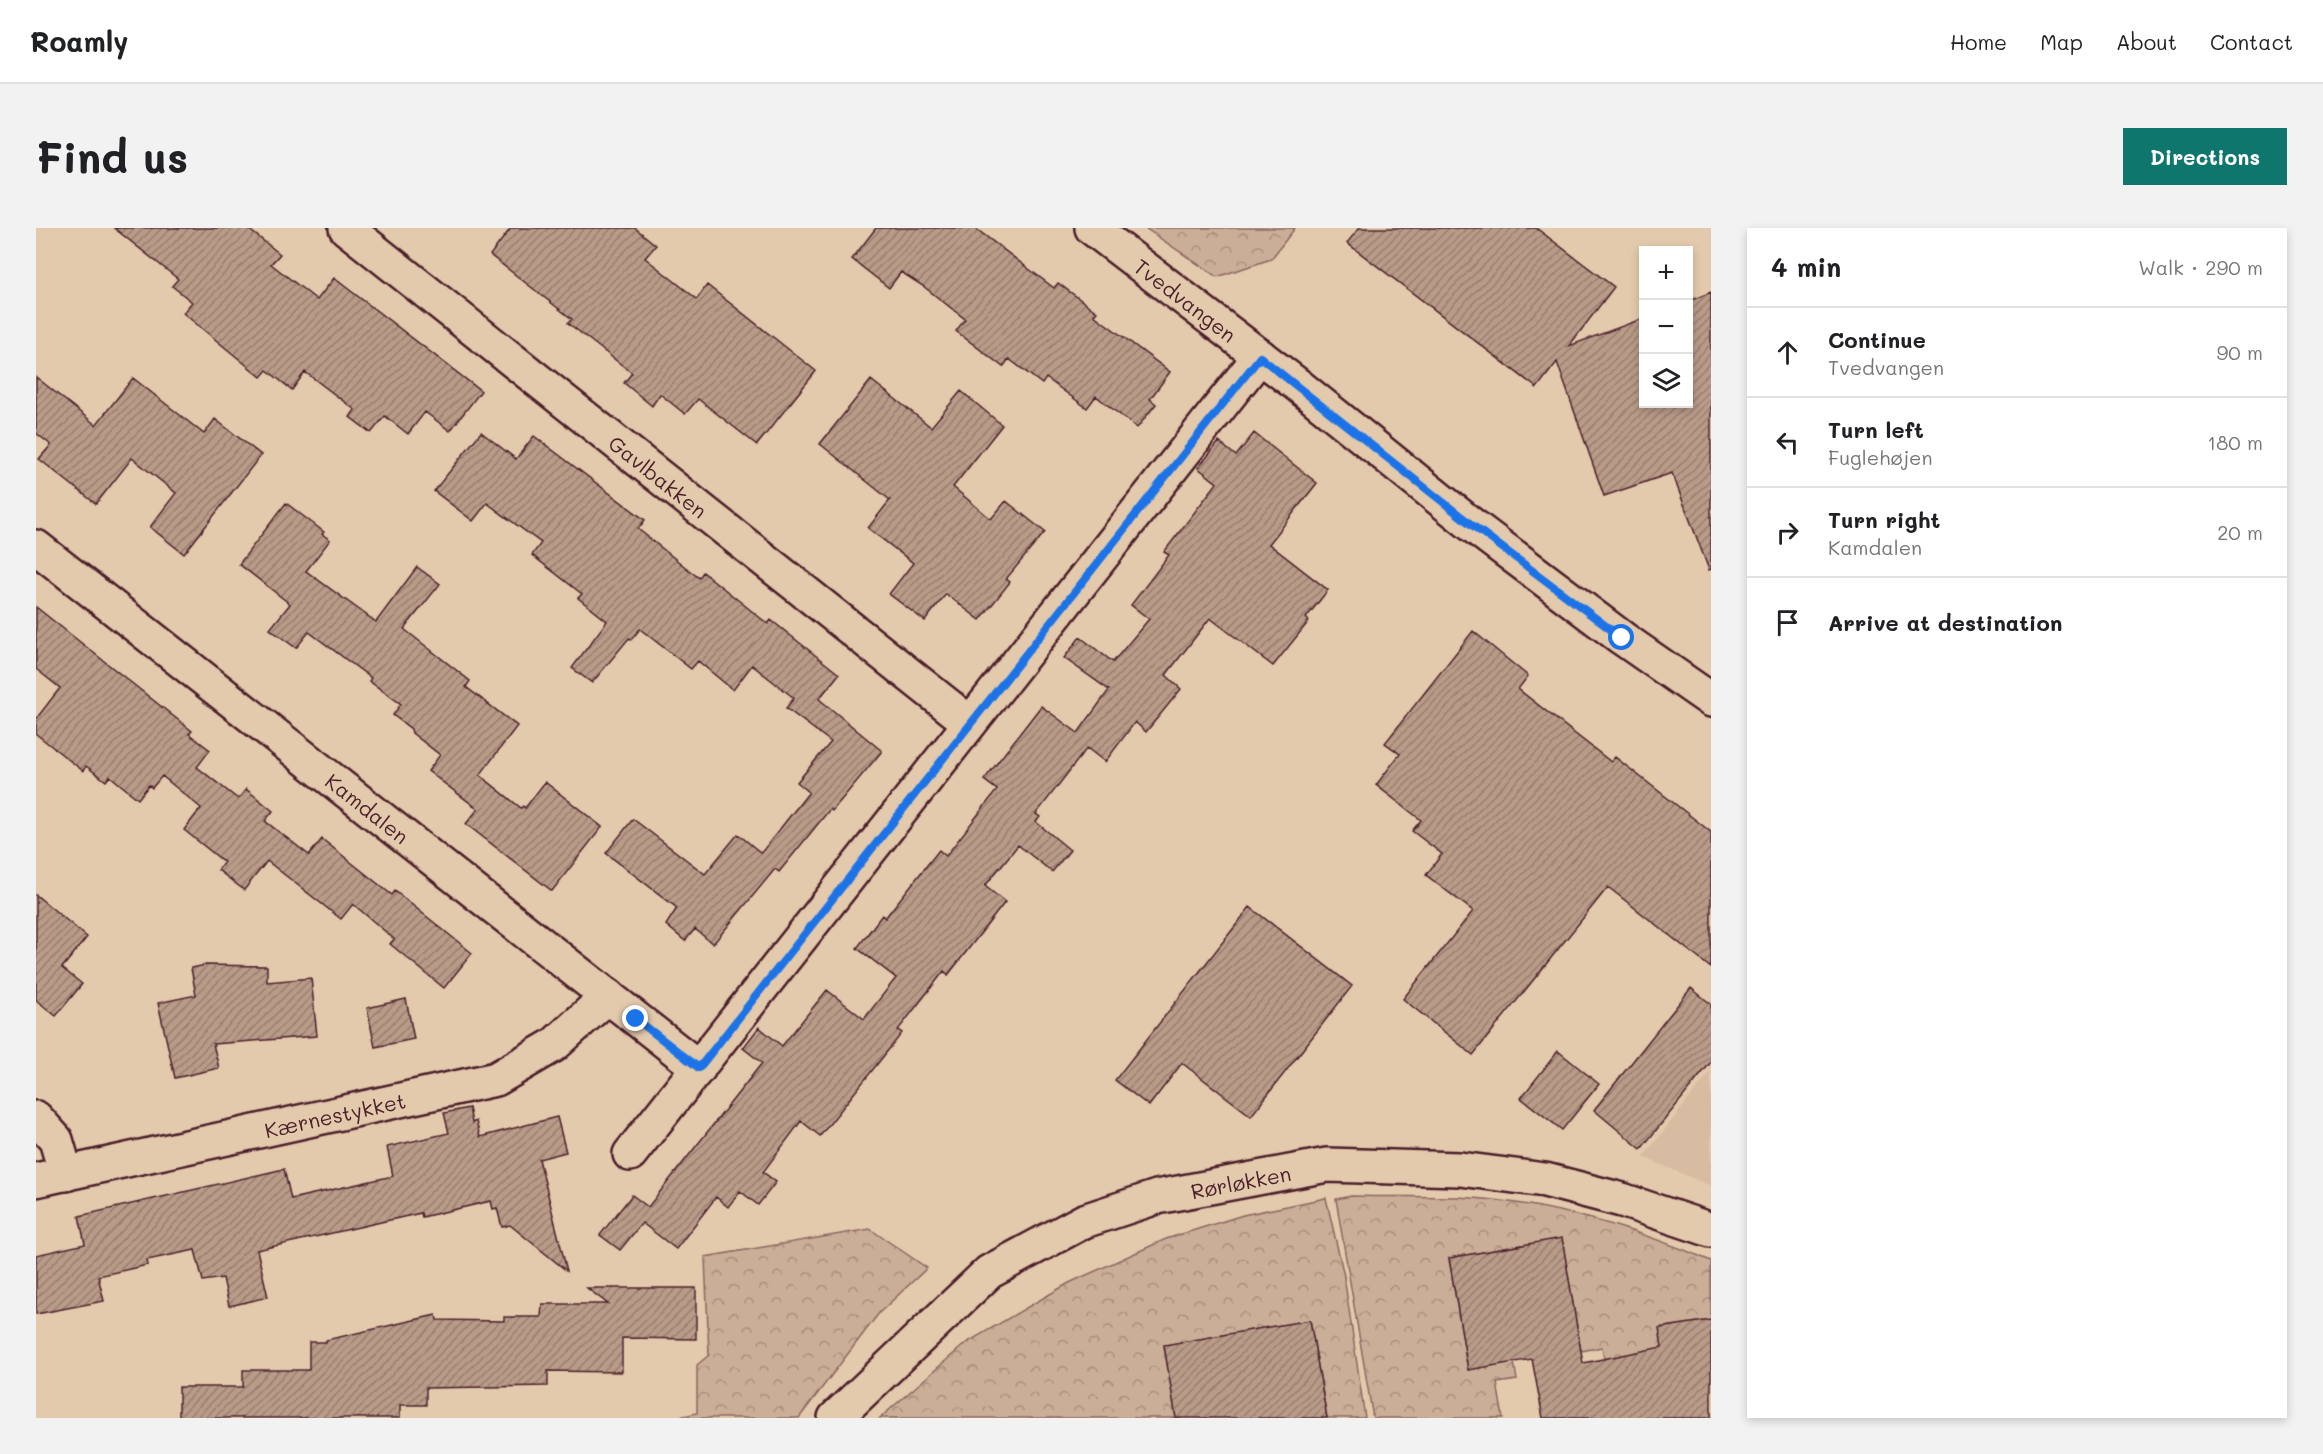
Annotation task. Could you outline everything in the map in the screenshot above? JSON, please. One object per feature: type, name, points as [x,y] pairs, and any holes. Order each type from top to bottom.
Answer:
[{"type":"street","name":"Gavlbakken","points":[[346,228],[970,723]]},
{"type":"street","name":"Tvedvangen","points":[[1092,228],[1260,357],[1472,525],[1622,638],[1711,700]]},
{"type":"street","points":[[630,1154],[1260,357]]},
{"type":"street","name":"Kamdalen","points":[[36,547],[699,1068]]},
{"type":"street","name":"Kærnestykket","points":[[51,1177],[496,1079],[554,1045],[608,996]]},
{"type":"street","points":[[36,1118],[56,1140],[51,1177]]},
{"type":"street","name":"Rørløkken","points":[[836,1418],[989,1272],[1084,1221],[1168,1194],[1328,1165],[1460,1169],[1545,1180],[1622,1200],[1711,1230]]},
{"type":"shaded area","points":[[1711,1071],[1711,1186],[1643,1157]]},
{"type":"green space","points":[[1145,228],[1295,228],[1271,259],[1217,277]]},
{"type":"green space","points":[[1351,1196],[1457,1197],[1523,1204],[1587,1218],[1650,1237],[1711,1261],[1711,1320],[1660,1328],[1670,1394],[1604,1359],[1602,1347],[1581,1351],[1562,1238],[1449,1258],[1468,1370],[1514,1362],[1517,1380],[1497,1383],[1503,1418],[1373,1418],[1336,1199]]},
{"type":"green space","points":[[1326,1198],[1344,1276],[1365,1418],[1327,1418],[1310,1320],[1164,1345],[1176,1418],[880,1418],[966,1343],[1069,1283],[1166,1239],[1243,1215]]},
{"type":"green space","points":[[870,1229],[927,1268],[879,1313],[799,1418],[675,1418],[697,1413],[697,1365],[709,1355],[705,1257]]},
{"type":"building","points":[[114,228],[247,228],[280,254],[271,264],[317,300],[334,278],[481,391],[450,431],[425,412],[408,434],[385,416],[371,433],[350,417],[355,410],[305,372],[292,390],[267,370],[261,377],[183,313],[192,302],[172,286],[178,279]]},
{"type":"building","points":[[511,228],[635,228],[656,245],[645,258],[697,299],[707,285],[816,371],[757,445],[698,399],[685,414],[660,394],[652,406],[624,383],[632,373],[568,323],[572,319],[490,255]]},
{"type":"building","points":[[876,228],[975,228],[1054,288],[1058,283],[1097,312],[1094,315],[1170,372],[1150,399],[1156,404],[1137,428],[1096,396],[1087,408],[1046,378],[1042,384],[1009,359],[1003,367],[956,331],[965,319],[923,286],[901,272],[889,288],[852,259]]},
{"type":"building","points":[[1359,228],[1536,228],[1614,287],[1569,346],[1639,320],[1639,408],[1693,408],[1693,299],[1711,292],[1711,569],[1709,570],[1672,473],[1604,496],[1557,362],[1537,388],[1347,243]]},
{"type":"building","points":[[36,377],[96,425],[133,378],[204,434],[215,419],[261,455],[184,554],[150,527],[176,493],[132,458],[96,504],[39,459],[51,445],[36,433]]},
{"type":"building","points":[[871,380],[931,427],[961,391],[1002,425],[953,487],[991,519],[1006,501],[1045,532],[1006,579],[1010,582],[980,620],[946,594],[925,621],[889,594],[913,563],[868,528],[890,500],[820,444]]},
{"type":"building","points":[[481,432],[516,459],[534,436],[645,520],[638,529],[699,578],[703,572],[768,624],[771,620],[839,674],[819,699],[882,751],[832,811],[830,809],[779,872],[775,869],[713,944],[695,929],[685,941],[666,925],[677,908],[606,853],[633,819],[705,874],[738,834],[761,853],[809,792],[797,782],[831,742],[786,708],[794,698],[752,665],[733,690],[698,661],[691,669],[640,629],[631,640],[629,638],[592,683],[572,668],[607,621],[578,598],[582,594],[532,555],[541,543],[487,503],[473,521],[434,491]]},
{"type":"building","points":[[1254,433],[1317,483],[1269,544],[1328,590],[1306,618],[1309,621],[1273,666],[1210,618],[1166,675],[1181,689],[1146,732],[1135,722],[1105,762],[1087,748],[1036,814],[1040,817],[1036,822],[1070,850],[1052,872],[1018,845],[985,886],[1005,902],[948,975],[944,971],[898,1030],[902,1033],[820,1136],[801,1121],[763,1172],[776,1182],[758,1205],[740,1191],[728,1207],[716,1197],[676,1249],[642,1223],[620,1250],[600,1235],[632,1195],[648,1207],[762,1063],[743,1048],[759,1027],[782,1046],[827,990],[864,1019],[896,978],[857,948],[882,915],[885,918],[939,850],[946,856],[997,790],[984,780],[1041,706],[1078,733],[1109,690],[1064,658],[1080,637],[1113,662],[1149,619],[1131,605],[1169,555],[1164,552],[1217,483],[1198,468],[1219,442],[1236,456]]},
{"type":"building","points":[[286,503],[324,532],[322,534],[330,540],[306,571],[376,622],[417,567],[440,584],[404,629],[470,681],[466,687],[517,726],[480,775],[521,808],[523,806],[525,808],[545,782],[602,827],[552,891],[466,824],[478,809],[428,771],[440,755],[393,715],[401,704],[369,681],[371,678],[309,632],[296,648],[270,629],[290,604],[239,564]]},
{"type":"building","points":[[36,607],[192,731],[189,734],[210,750],[197,767],[238,799],[246,789],[273,811],[265,821],[309,855],[322,839],[392,895],[395,891],[472,953],[444,988],[390,944],[394,939],[353,904],[341,919],[267,861],[244,890],[218,870],[224,862],[184,830],[201,808],[162,776],[152,788],[149,785],[138,799],[110,776],[106,781],[86,766],[83,771],[36,734],[36,719],[60,688],[36,669]]},
{"type":"building","points":[[1473,631],[1528,676],[1518,689],[1611,762],[1615,757],[1711,832],[1711,968],[1608,887],[1473,1055],[1403,999],[1473,911],[1426,875],[1442,854],[1412,831],[1421,820],[1376,785],[1400,754],[1385,743]]},
{"type":"building","points":[[36,895],[87,937],[62,968],[82,984],[56,1016],[36,1000]]},
{"type":"building","points":[[1250,907],[1352,986],[1251,1116],[1182,1063],[1149,1106],[1115,1080]]},
{"type":"building","points":[[206,965],[267,966],[267,982],[311,978],[317,1036],[213,1044],[219,1068],[175,1078],[158,1003],[196,995],[191,968]]},
{"type":"building","points":[[1691,988],[1711,1004],[1711,1062],[1641,1149],[1594,1110]]},
{"type":"building","points":[[406,999],[414,1039],[375,1047],[367,1008]]},
{"type":"building","points":[[1558,1051],[1599,1084],[1562,1130],[1521,1098]]},
{"type":"building","points":[[469,1108],[472,1123],[476,1121],[480,1137],[557,1117],[566,1152],[539,1159],[567,1271],[510,1225],[502,1227],[497,1208],[493,1209],[491,1201],[422,1217],[421,1213],[257,1250],[268,1297],[229,1306],[223,1278],[203,1281],[195,1250],[147,1260],[148,1265],[98,1276],[104,1301],[36,1314],[36,1255],[85,1244],[79,1216],[284,1169],[291,1199],[393,1176],[387,1147],[449,1133],[444,1113]]},
{"type":"building","points":[[1562,1238],[1583,1363],[1662,1347],[1659,1328],[1711,1320],[1711,1418],[1543,1418],[1532,1359],[1468,1370],[1449,1258]]},
{"type":"building","points":[[587,1288],[696,1288],[696,1339],[622,1338],[622,1372],[548,1371],[548,1386],[426,1388],[426,1405],[400,1405],[400,1418],[179,1418],[179,1387],[243,1387],[243,1370],[309,1370],[309,1342],[326,1342],[326,1340],[436,1315],[437,1320],[504,1321],[504,1317],[541,1317],[542,1304],[608,1304]]},
{"type":"building","points":[[1310,1320],[1327,1418],[1176,1418],[1164,1345]]},
{"type":"route","points":[[636,1019],[699,1068],[1260,357],[1472,525],[1622,638]]}]
